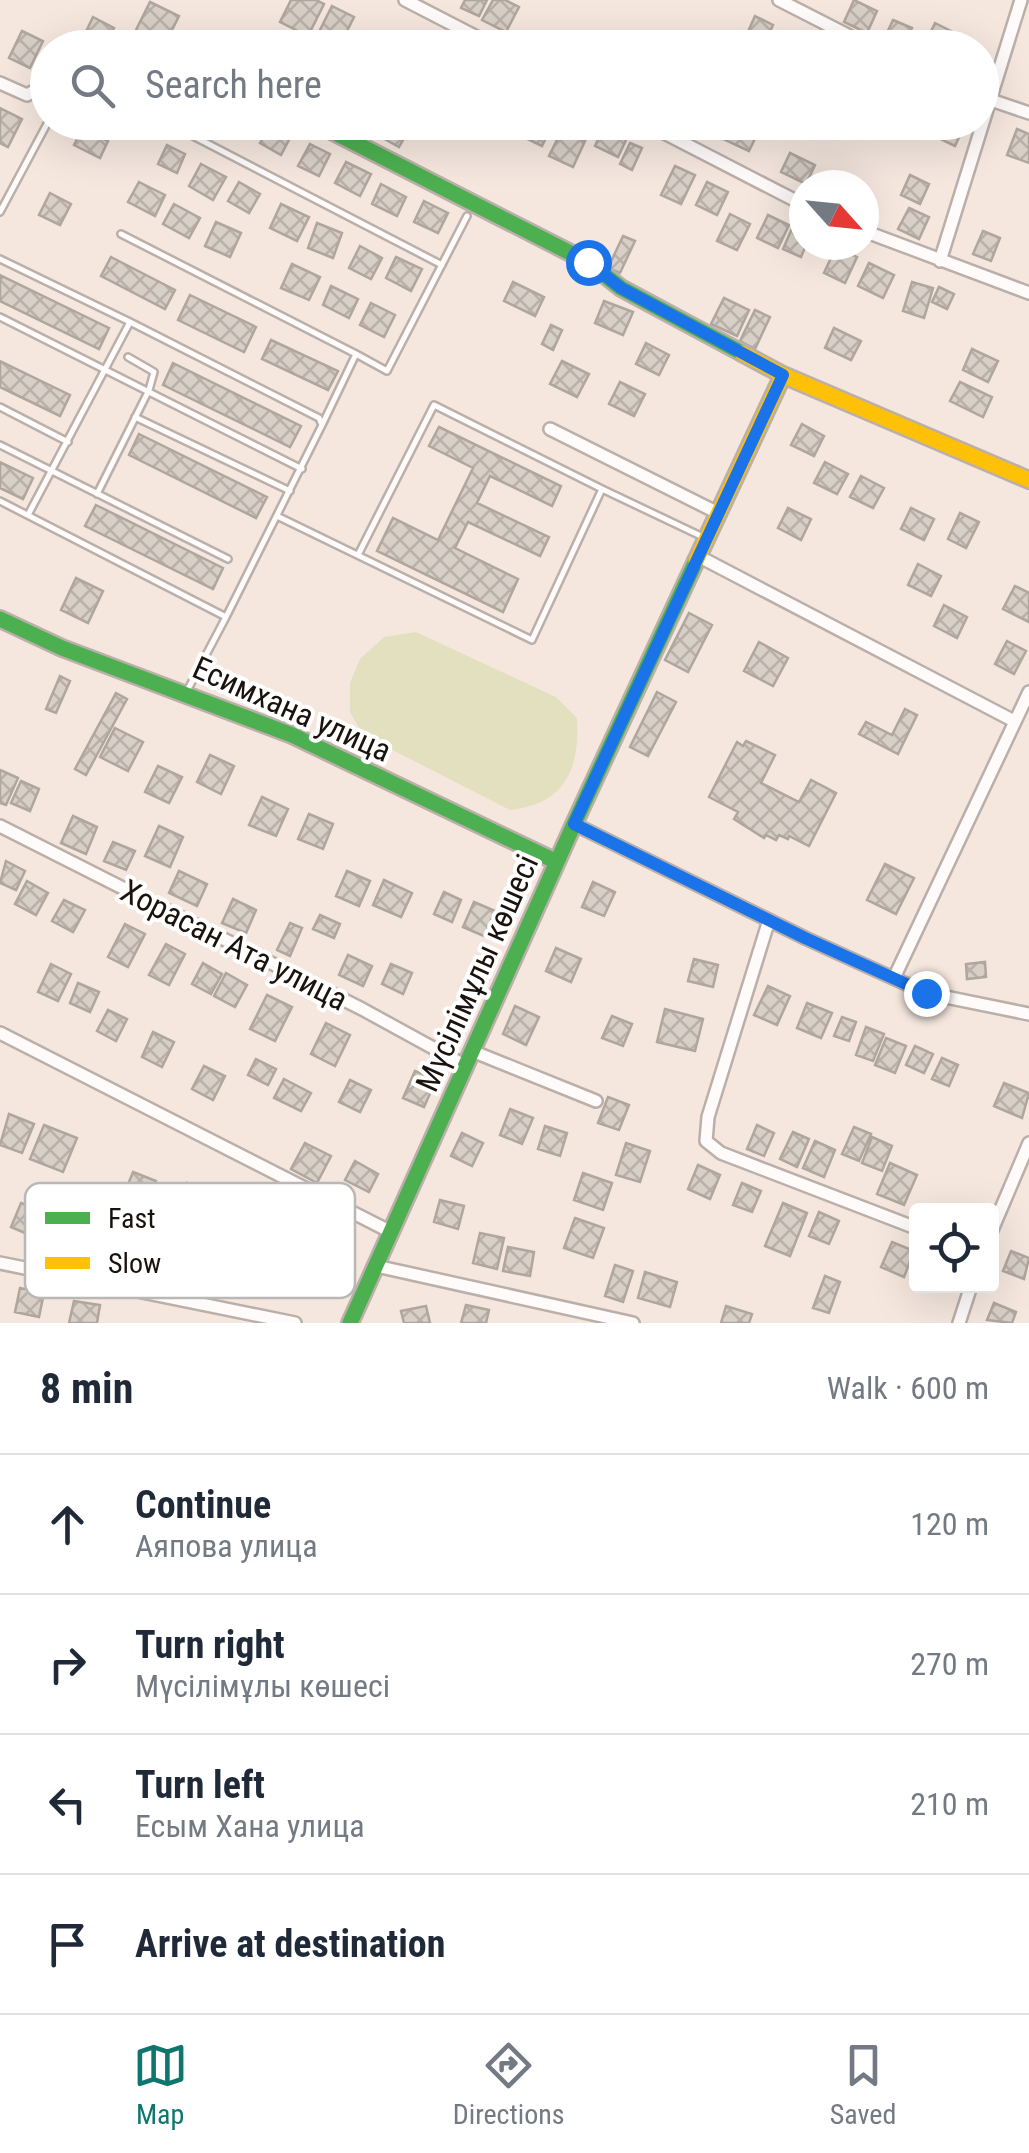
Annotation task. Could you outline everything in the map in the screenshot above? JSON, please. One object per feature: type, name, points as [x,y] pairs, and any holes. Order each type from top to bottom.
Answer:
[{"type":"street","points":[[406,0],[464,30]]},
{"type":"street","points":[[780,0],[838,30]]},
{"type":"street","points":[[999,63],[1022,0]]},
{"type":"street","points":[[0,82],[26,95],[30,93]]},
{"type":"street","points":[[999,103],[1029,114]]},
{"type":"street","points":[[349,140],[588,262],[621,288],[783,375],[1029,480]]},
{"type":"street","points":[[678,140],[789,198]]},
{"type":"street","points":[[940,261],[974,140]]},
{"type":"street","points":[[879,238],[1029,293]]},
{"type":"street","name":"Мүсілімұлы көшесі","points":[[350,1323],[574,824],[783,375]]},
{"type":"street","points":[[550,429],[718,513]]},
{"type":"street","points":[[698,556],[1014,720]]},
{"type":"street","name":"Есимхана улица","points":[[0,618],[58,646],[290,734],[557,862]]},
{"type":"street","points":[[894,978],[1029,692]]},
{"type":"street","points":[[574,824],[926,993],[1029,1014]]},
{"type":"street","name":"Хорасан Ата улица","points":[[0,826],[362,1009],[469,1058]]},
{"type":"street","points":[[769,920],[708,1117],[706,1141],[721,1153],[909,1225]]},
{"type":"street","points":[[0,1032],[295,1183]]},
{"type":"street","points":[[469,1058],[596,1101]]},
{"type":"street","points":[[999,1213],[1029,1142]]},
{"type":"street","points":[[355,1214],[391,1232]]},
{"type":"street","points":[[0,1263],[25,1268]]},
{"type":"street","points":[[376,1266],[632,1323]]},
{"type":"street","points":[[959,1323],[969,1293]]},
{"type":"street","points":[[172,1298],[295,1323]]},
{"type":"lane","points":[[0,212],[38,140]]},
{"type":"lane","points":[[201,140],[442,265]]},
{"type":"lane","points":[[122,234],[388,371],[466,216]]},
{"type":"lane","points":[[0,258],[319,418],[322,425]]},
{"type":"lane","points":[[0,317],[302,469]]},
{"type":"lane","points":[[28,515],[130,322]]},
{"type":"lane","points":[[187,692],[302,469],[356,354]]},
{"type":"lane","points":[[97,494],[149,390],[154,372],[128,357]]},
{"type":"lane","points":[[358,555],[434,405],[706,538]]},
{"type":"lane","points":[[0,407],[68,442]]},
{"type":"lane","points":[[135,417],[290,491]]},
{"type":"lane","points":[[0,445],[228,559]]},
{"type":"lane","points":[[277,516],[532,640],[602,489]]},
{"type":"lane","points":[[0,502],[226,617]]},
{"type":"shaded area","points":[[416,632],[556,697],[577,718],[572,768],[556,792],[529,806],[510,810],[363,735],[350,712],[350,683],[360,659],[384,637]]},
{"type":"building","points":[[291,0],[316,0],[324,4],[311,30],[296,30],[280,22]]},
{"type":"building","points":[[465,0],[487,0],[479,16],[461,8]]},
{"type":"building","points":[[493,0],[505,0],[519,7],[507,30],[482,20]]},
{"type":"building","points":[[854,0],[877,11],[868,30],[844,22]]},
{"type":"building","points":[[150,2],[179,16],[172,30],[136,30]]},
{"type":"building","points":[[332,6],[354,17],[348,30],[320,30]]},
{"type":"building","points":[[755,16],[773,25],[771,30],[749,30]]},
{"type":"building","points":[[93,17],[114,28],[113,30],[87,30]]},
{"type":"building","points":[[893,20],[912,28],[911,30],[888,30]]},
{"type":"building","points":[[22,31],[30,35],[30,68],[9,58]]},
{"type":"building","points":[[0,108],[22,119],[8,147],[0,143]]},
{"type":"building","points":[[1017,129],[1029,134],[1029,163],[1007,155]]},
{"type":"building","points":[[76,140],[108,141],[100,158],[74,145]]},
{"type":"building","points":[[262,140],[289,140],[281,155],[260,143]]},
{"type":"building","points":[[557,140],[585,141],[573,167],[549,156]]},
{"type":"building","points":[[598,140],[626,140],[618,157],[595,146]]},
{"type":"building","points":[[725,140],[754,140],[749,151]]},
{"type":"building","points":[[630,143],[642,148],[632,170],[620,164]]},
{"type":"building","points":[[310,144],[330,154],[319,176],[298,166]]},
{"type":"building","points":[[167,145],[185,154],[177,173],[158,164]]},
{"type":"building","points":[[790,153],[815,165],[813,170],[789,170],[789,176],[781,172]]},
{"type":"building","points":[[346,162],[371,174],[360,196],[335,183]]},
{"type":"building","points":[[201,164],[226,177],[213,200],[189,186]]},
{"type":"building","points":[[675,166],[695,175],[681,204],[661,195]]},
{"type":"building","points":[[910,175],[929,184],[920,204],[901,195]]},
{"type":"building","points":[[139,182],[165,195],[155,216],[128,202]]},
{"type":"building","points":[[239,182],[260,194],[249,213],[228,201]]},
{"type":"building","points":[[707,182],[728,192],[717,215],[696,205]]},
{"type":"building","points":[[381,184],[406,197],[397,216],[372,204]]},
{"type":"building","points":[[50,193],[71,204],[60,225],[39,215]]},
{"type":"building","points":[[424,201],[448,213],[438,233],[414,222]]},
{"type":"building","points":[[174,204],[200,218],[189,238],[163,224]]},
{"type":"building","points":[[281,204],[309,217],[297,241],[270,228]]},
{"type":"building","points":[[909,208],[929,217],[919,239],[898,229]]},
{"type":"building","points":[[730,214],[750,224],[737,250],[717,241]]},
{"type":"building","points":[[768,215],[789,225],[778,248],[757,238]]},
{"type":"building","points":[[216,222],[241,233],[230,257],[205,246]]},
{"type":"building","points":[[317,223],[342,233],[333,258],[308,248]]},
{"type":"building","points":[[983,231],[1000,238],[991,261],[973,254]]},
{"type":"building","points":[[623,236],[635,241],[620,273],[608,268]]},
{"type":"building","points":[[360,246],[382,258],[371,279],[349,268]]},
{"type":"building","points":[[111,257],[175,290],[165,309],[101,276]]},
{"type":"building","points":[[396,257],[422,269],[411,291],[386,278]]},
{"type":"building","points":[[830,260],[856,260],[845,283],[824,273]]},
{"type":"building","points":[[869,263],[894,275],[883,298],[858,286]]},
{"type":"building","points":[[292,264],[320,277],[309,300],[281,288]]},
{"type":"building","points":[[0,275],[109,328],[99,349],[0,301]]},
{"type":"building","points":[[513,282],[544,297],[535,316],[504,301]]},
{"type":"building","points":[[912,282],[933,288],[924,318],[903,311]]},
{"type":"building","points":[[331,286],[358,299],[349,318],[323,305]]},
{"type":"building","points":[[939,287],[954,294],[947,309],[932,302]]},
{"type":"building","points":[[190,295],[256,327],[244,352],[178,320]]},
{"type":"building","points":[[724,298],[749,310],[737,336],[711,324]]},
{"type":"building","points":[[604,301],[633,312],[623,335],[595,323]]},
{"type":"building","points":[[371,303],[395,315],[384,337],[360,325]]},
{"type":"building","points":[[755,310],[770,317],[755,349],[740,341]]},
{"type":"building","points":[[551,325],[562,330],[553,350],[542,344]]},
{"type":"building","points":[[834,328],[861,341],[851,360],[825,348]]},
{"type":"building","points":[[271,340],[338,371],[328,390],[262,359]]},
{"type":"building","points":[[646,343],[669,355],[659,375],[636,364]]},
{"type":"building","points":[[972,349],[998,361],[988,382],[963,370]]},
{"type":"building","points":[[0,361],[70,395],[60,416],[0,387]]},
{"type":"building","points":[[562,361],[589,374],[577,397],[550,384]]},
{"type":"building","points":[[173,363],[301,426],[290,447],[163,385]]},
{"type":"building","points":[[620,382],[645,394],[634,416],[609,404]]},
{"type":"building","points":[[960,382],[992,397],[983,417],[950,401]]},
{"type":"building","points":[[802,424],[824,436],[814,456],[791,445]]},
{"type":"building","points":[[439,427],[561,486],[552,506],[490,476],[477,503],[549,537],[540,556],[468,522],[455,548],[518,579],[503,612],[377,551],[393,518],[438,540],[473,468],[429,446]]},
{"type":"building","points":[[139,434],[267,497],[256,518],[129,455]]},
{"type":"building","points":[[0,462],[33,478],[23,499],[0,488]]},
{"type":"building","points":[[825,462],[848,474],[837,494],[814,483]]},
{"type":"building","points":[[861,476],[884,488],[873,508],[850,497]]},
{"type":"building","points":[[96,505],[223,568],[213,589],[85,526]]},
{"type":"building","points":[[788,508],[811,519],[801,540],[778,528]]},
{"type":"building","points":[[911,508],[934,519],[924,540],[901,529]]},
{"type":"building","points":[[960,513],[979,522],[966,548],[948,539]]},
{"type":"building","points":[[918,564],[941,576],[931,596],[908,585]]},
{"type":"building","points":[[76,578],[103,591],[88,623],[61,610]]},
{"type":"building","points":[[1015,586],[1029,593],[1029,622],[1003,609]]},
{"type":"building","points":[[944,605],[967,617],[957,638],[934,626]]},
{"type":"building","points":[[689,613],[712,625],[688,672],[665,660]]},
{"type":"building","points":[[1007,641],[1026,651],[1014,674],[995,664]]},
{"type":"building","points":[[759,642],[788,658],[773,686],[744,671]]},
{"type":"building","points":[[60,676],[70,681],[56,713],[46,709]]},
{"type":"building","points":[[657,692],[676,702],[648,756],[630,747]]},
{"type":"building","points":[[116,693],[127,699],[86,775],[75,769]]},
{"type":"building","points":[[905,709],[917,715],[898,754],[859,734],[866,722],[892,735]]},
{"type":"building","points":[[115,728],[143,742],[128,771],[100,757]]},
{"type":"building","points":[[746,741],[775,755],[761,783],[799,802],[811,780],[836,793],[809,846],[789,836],[764,838],[734,819],[738,812],[709,797],[737,742],[743,746]]},
{"type":"building","points":[[210,755],[234,766],[221,794],[197,782]]},
{"type":"building","points":[[158,766],[182,777],[169,803],[145,792]]},
{"type":"building","points":[[0,770],[18,778],[6,805],[0,803]]},
{"type":"building","points":[[21,781],[39,789],[30,811],[11,803]]},
{"type":"building","points":[[262,797],[288,809],[276,836],[249,825]]},
{"type":"building","points":[[309,814],[333,824],[323,849],[298,839]]},
{"type":"building","points":[[73,816],[97,827],[86,854],[61,843]]},
{"type":"building","points":[[159,826],[183,837],[170,867],[145,856]]},
{"type":"building","points":[[113,842],[135,851],[126,870],[104,861]]},
{"type":"building","points":[[6,861],[25,871],[16,890],[0,883]]},
{"type":"building","points":[[885,864],[914,878],[896,914],[867,900]]},
{"type":"building","points":[[179,871],[207,884],[197,906],[169,893]]},
{"type":"building","points":[[347,871],[370,881],[359,906],[336,896]]},
{"type":"building","points":[[384,880],[412,893],[401,917],[373,905]]},
{"type":"building","points":[[27,881],[48,893],[36,915],[15,904]]},
{"type":"building","points":[[593,882],[615,892],[604,916],[582,907]]},
{"type":"building","points":[[444,892],[461,900],[452,922],[434,914]]},
{"type":"building","points":[[233,899],[256,910],[246,933],[222,923]]},
{"type":"building","points":[[64,900],[85,910],[73,932],[52,921]]},
{"type":"building","points":[[474,902],[495,911],[484,936],[463,927]]},
{"type":"building","points":[[320,915],[340,924],[334,938],[313,929]]},
{"type":"building","points":[[290,923],[302,928],[290,956],[277,950]]},
{"type":"building","points":[[125,924],[145,934],[128,967],[108,957]]},
{"type":"building","points":[[166,944],[185,954],[169,985],[149,975]]},
{"type":"building","points":[[556,948],[581,959],[571,982],[546,971]]},
{"type":"building","points":[[348,955],[372,966],[363,986],[339,975]]},
{"type":"building","points":[[694,959],[718,965],[713,987],[688,981]]},
{"type":"building","points":[[985,962],[986,977],[967,979],[966,964]]},
{"type":"building","points":[[203,963],[222,974],[211,994],[192,984]]},
{"type":"building","points":[[51,964],[71,974],[58,1001],[38,992]]},
{"type":"building","points":[[391,964],[412,973],[403,994],[382,984]]},
{"type":"building","points":[[226,973],[247,985],[235,1007],[214,996]]},
{"type":"building","points":[[78,983],[99,992],[90,1012],[70,1003]]},
{"type":"building","points":[[768,986],[790,996],[777,1025],[754,1015]]},
{"type":"building","points":[[267,995],[292,1007],[275,1041],[250,1029]]},
{"type":"building","points":[[807,1003],[832,1013],[821,1038],[797,1028]]},
{"type":"building","points":[[515,1006],[539,1017],[526,1045],[503,1034]]},
{"type":"building","points":[[665,1009],[703,1019],[695,1051],[657,1042]]},
{"type":"building","points":[[108,1010],[127,1019],[116,1041],[97,1031]]},
{"type":"building","points":[[612,1016],[632,1024],[623,1046],[602,1038]]},
{"type":"building","points":[[842,1017],[856,1022],[849,1041],[834,1036]]},
{"type":"building","points":[[326,1023],[350,1035],[335,1066],[311,1054]]},
{"type":"building","points":[[866,1027],[884,1034],[873,1061],[856,1055]]},
{"type":"building","points":[[153,1032],[174,1042],[162,1067],[142,1057]]},
{"type":"building","points":[[886,1038],[906,1046],[895,1073],[875,1065]]},
{"type":"building","points":[[915,1046],[933,1054],[924,1073],[906,1065]]},
{"type":"building","points":[[942,1058],[958,1065],[949,1086],[932,1079]]},
{"type":"building","points":[[256,1059],[276,1069],[268,1085],[248,1075]]},
{"type":"building","points":[[204,1066],[225,1076],[213,1100],[192,1089]]},
{"type":"building","points":[[415,1071],[436,1080],[424,1107],[403,1098]]},
{"type":"building","points":[[284,1079],[311,1093],[301,1111],[274,1098]]},
{"type":"building","points":[[350,1080],[371,1090],[360,1112],[339,1102]]},
{"type":"building","points":[[1004,1083],[1029,1093],[1022,1118],[994,1106]]},
{"type":"building","points":[[608,1097],[629,1105],[619,1130],[598,1123]]},
{"type":"building","points":[[510,1109],[533,1118],[522,1144],[500,1135]]},
{"type":"building","points":[[9,1114],[34,1124],[22,1153],[0,1145]]},
{"type":"building","points":[[44,1125],[77,1138],[63,1172],[30,1159]]},
{"type":"building","points":[[757,1125],[774,1133],[764,1156],[747,1149]]},
{"type":"building","points":[[545,1126],[567,1133],[560,1156],[538,1149]]},
{"type":"building","points":[[854,1127],[871,1134],[859,1161],[842,1154]]},
{"type":"building","points":[[793,1132],[809,1139],[797,1167],[780,1159]]},
{"type":"building","points":[[462,1133],[483,1143],[472,1166],[451,1156]]},
{"type":"building","points":[[872,1137],[892,1146],[882,1171],[862,1163]]},
{"type":"building","points":[[815,1141],[835,1150],[824,1177],[803,1168]]},
{"type":"building","points":[[305,1143],[331,1156],[317,1183],[291,1169]]},
{"type":"building","points":[[626,1143],[650,1151],[640,1182],[616,1175]]},
{"type":"building","points":[[355,1161],[378,1174],[369,1192],[345,1180]]},
{"type":"building","points":[[890,1163],[917,1175],[904,1205],[877,1194]]},
{"type":"building","points":[[698,1165],[720,1175],[710,1199],[688,1189]]},
{"type":"building","points":[[133,1172],[156,1181],[155,1183],[129,1183]]},
{"type":"building","points":[[583,1173],[612,1183],[603,1210],[574,1200]]},
{"type":"building","points":[[742,1183],[761,1191],[752,1212],[733,1205]]},
{"type":"building","points":[[440,1200],[464,1206],[458,1229],[434,1222]]},
{"type":"building","points":[[21,1203],[25,1205],[25,1233],[11,1227]]},
{"type":"building","points":[[783,1203],[807,1213],[790,1256],[765,1246]]},
{"type":"building","points":[[819,1212],[839,1221],[829,1244],[809,1236]]},
{"type":"building","points":[[575,1218],[604,1228],[593,1258],[564,1248]]},
{"type":"building","points":[[480,1233],[504,1238],[497,1269],[473,1263]]},
{"type":"building","points":[[892,1242],[909,1249],[904,1277],[881,1267]]},
{"type":"building","points":[[508,1247],[534,1252],[530,1276],[503,1271]]},
{"type":"building","points":[[1011,1251],[1029,1258],[1024,1279],[1003,1271]]},
{"type":"building","points":[[615,1265],[633,1271],[623,1302],[605,1296]]},
{"type":"building","points":[[645,1272],[677,1282],[670,1307],[638,1298]]},
{"type":"building","points":[[825,1276],[840,1282],[829,1313],[813,1308]]},
{"type":"building","points":[[20,1288],[25,1289],[25,1298],[43,1298],[39,1317],[15,1312]]},
{"type":"building","points":[[74,1301],[100,1305],[97,1323],[69,1323]]},
{"type":"building","points":[[994,1303],[1016,1312],[1012,1323],[987,1320]]},
{"type":"building","points":[[466,1305],[489,1310],[486,1323],[461,1323]]},
{"type":"building","points":[[426,1306],[430,1323],[404,1323],[401,1311]]},
{"type":"building","points":[[726,1306],[752,1314],[749,1323],[721,1323]]},
{"type":"traffic: fast","points":[[349,140],[588,262],[621,288],[742,353]]},
{"type":"traffic: fast","points":[[350,1323],[696,561]]},
{"type":"traffic: fast","points":[[0,619],[62,648],[292,735],[557,862]]},
{"type":"traffic: slow","points":[[742,353],[783,375],[1029,480]]},
{"type":"traffic: slow","points":[[696,561],[783,375]]},
{"type":"route","points":[[588,262],[621,288],[783,375],[574,824],[926,993]]}]
